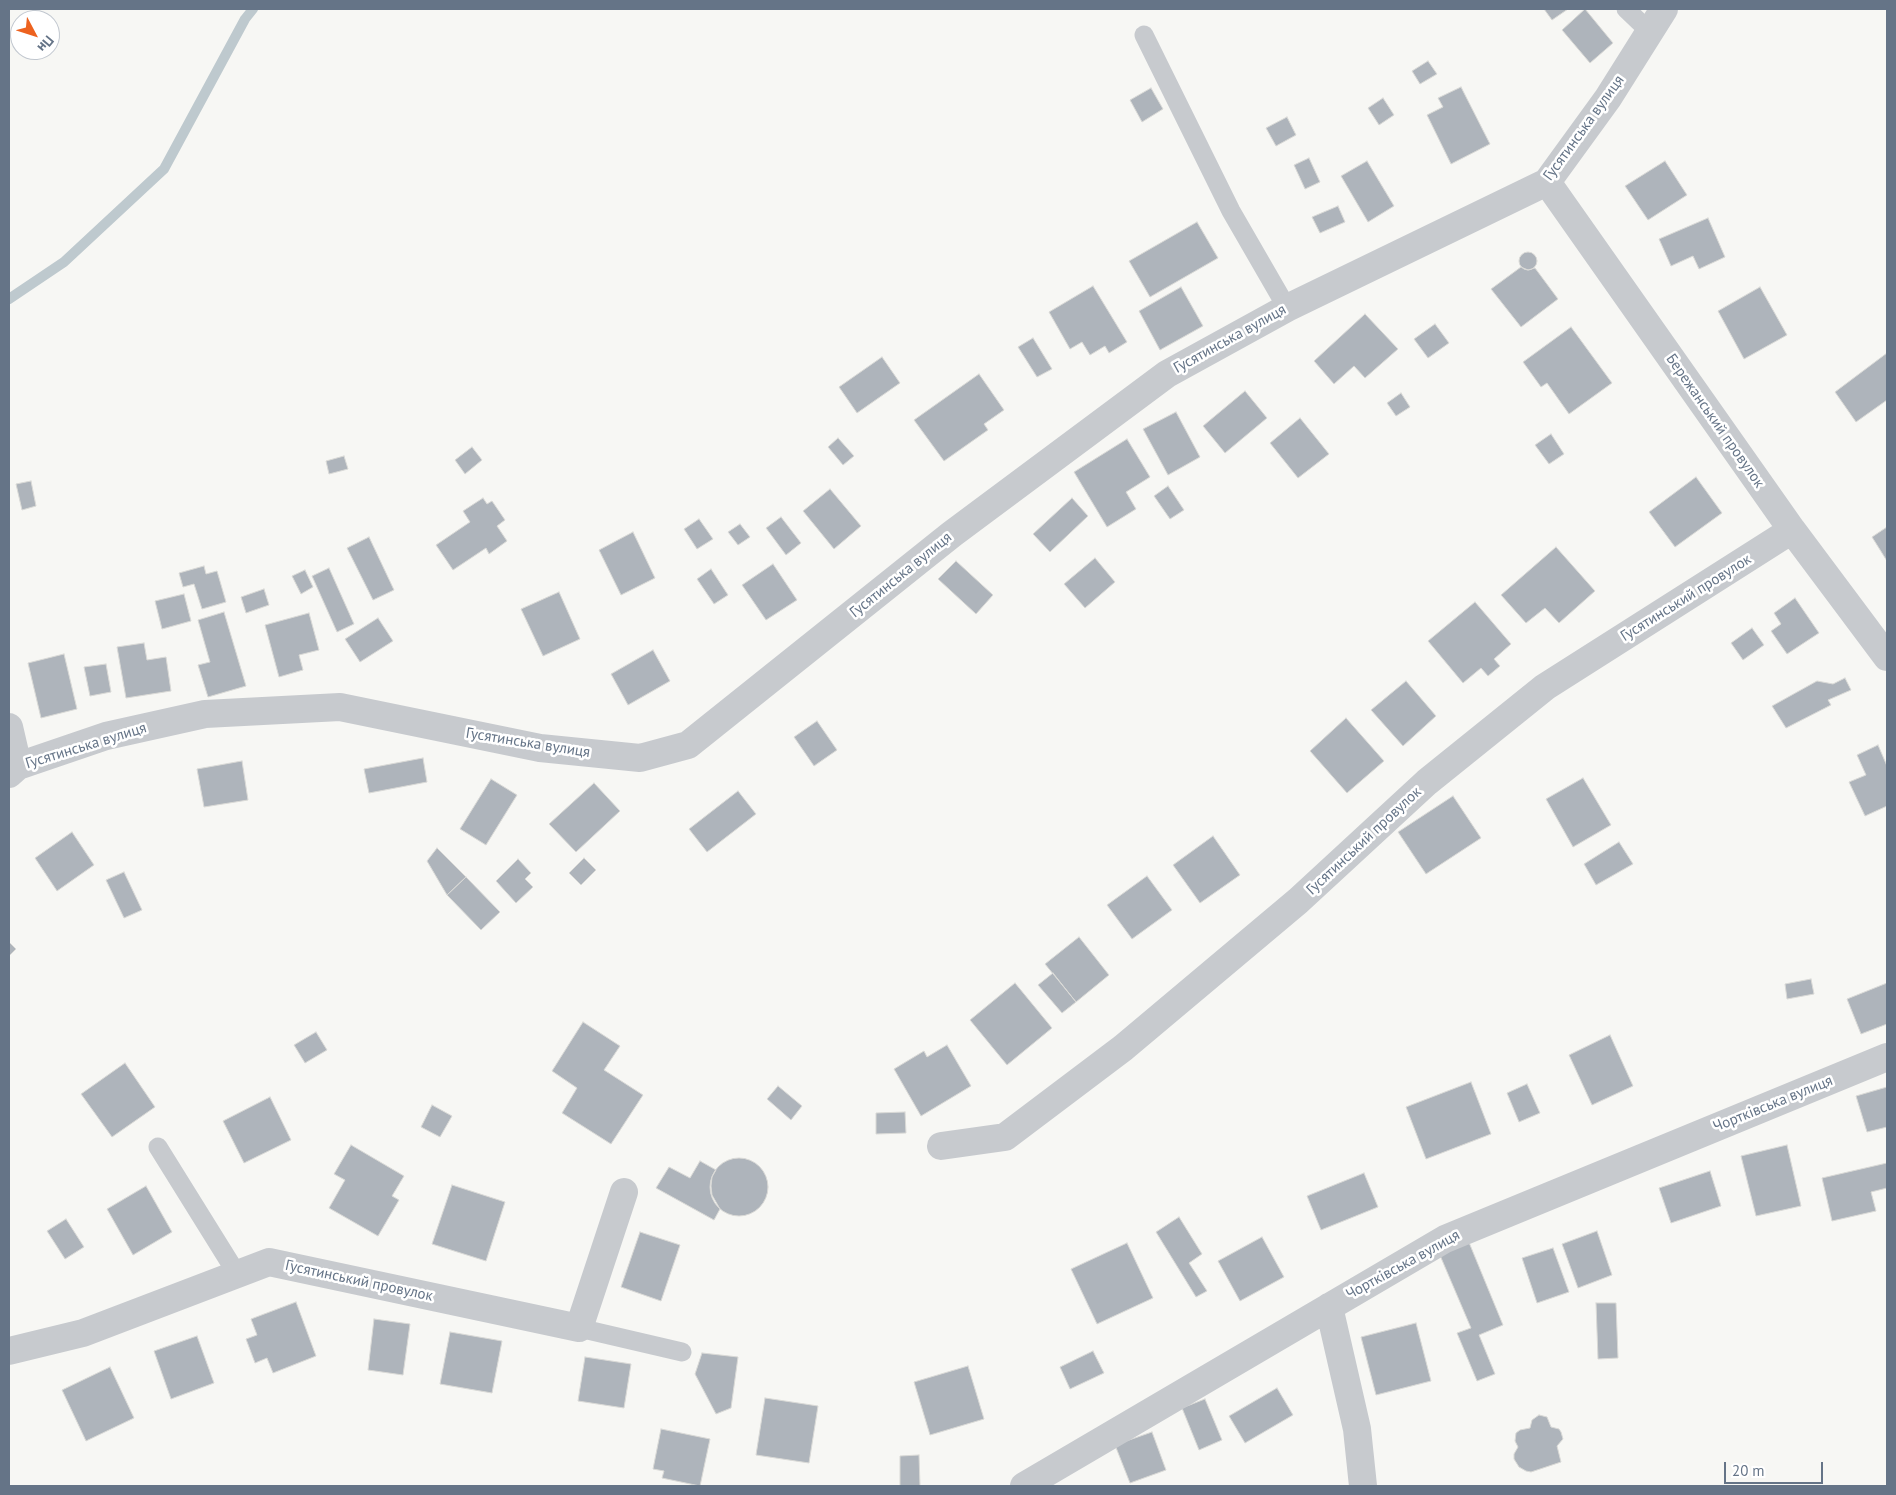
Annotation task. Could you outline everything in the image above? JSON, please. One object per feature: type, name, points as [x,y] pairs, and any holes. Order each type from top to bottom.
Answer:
[{"type":"street","name":"Гусятинська вулиця","points":[[13,770],[106,736],[205,714],[340,707],[550,749],[640,758],[688,745],[952,534],[1166,374],[1286,308],[1547,182],[1608,98],[1664,9]]},
{"type":"street","name":"Бережанський провулок","points":[[1547,182],[1792,530],[1887,658]]},
{"type":"street","name":"Гусятинський провулок","points":[[941,1146],[1005,1137],[1123,1048],[1298,901],[1427,782],[1545,687],[1792,530]]},
{"type":"street","points":[[9,727],[13,770]]},
{"type":"street","name":"Чортківська вулиця","points":[[1024,1486],[1445,1239],[1887,1057]]},
{"type":"street","points":[[579,1328],[624,1192]]},
{"type":"street","name":"Гусятинський провулок","points":[[9,1351],[83,1333],[269,1262],[579,1328]]},
{"type":"street","points":[[1329,1307],[1357,1429],[1363,1486]]},
{"type":"lane","points":[[1626,9],[1650,32]]},
{"type":"lane","points":[[1144,35],[1231,211],[1286,308]]},
{"type":"lane","points":[[158,1147],[237,1274]]},
{"type":"lane","points":[[579,1328],[682,1352]]},
{"type":"building","points":[[1544,9],[1568,9],[1552,20]]},
{"type":"building","points":[[1585,9],[1613,43],[1590,63],[1562,30]]},
{"type":"building","points":[[1428,61],[1437,74],[1420,84],[1412,71]]},
{"type":"building","points":[[1461,87],[1490,144],[1451,164],[1427,115],[1443,107],[1438,98]]},
{"type":"building","points":[[1151,88],[1163,109],[1142,122],[1130,100]]},
{"type":"building","points":[[1383,98],[1394,115],[1379,125],[1368,108]]},
{"type":"building","points":[[1287,117],[1296,135],[1276,146],[1266,128]]},
{"type":"building","points":[[1309,158],[1320,182],[1305,189],[1294,165]]},
{"type":"building","points":[[1367,161],[1394,206],[1368,222],[1341,176]]},
{"type":"building","points":[[1665,161],[1687,195],[1648,220],[1625,186]]},
{"type":"building","points":[[1338,206],[1345,222],[1320,233],[1312,217]]},
{"type":"building","points":[[1708,218],[1725,257],[1699,269],[1693,256],[1671,266],[1659,239]]},
{"type":"building","points":[[1197,222],[1218,258],[1150,297],[1129,261]]},
{"type":"building","points":[[1528,252],[1534,255],[1537,261],[1534,267],[1528,270],[1522,267],[1519,261],[1522,255]]},
{"type":"building","points":[[1521,267],[1528,270],[1535,268],[1558,299],[1521,327],[1491,289]]},
{"type":"building","points":[[1093,286],[1127,342],[1109,353],[1105,346],[1090,355],[1082,342],[1070,349],[1049,312]]},
{"type":"building","points":[[1181,287],[1203,326],[1160,350],[1139,311]]},
{"type":"building","points":[[1760,287],[1787,335],[1744,359],[1718,311]]},
{"type":"building","points":[[1365,314],[1398,349],[1365,378],[1354,366],[1334,384],[1314,361]]},
{"type":"building","points":[[1435,324],[1449,343],[1428,358],[1414,339]]},
{"type":"building","points":[[1571,327],[1612,383],[1569,414],[1547,383],[1541,387],[1523,362]]},
{"type":"building","points":[[1033,338],[1052,369],[1037,377],[1018,347]]},
{"type":"building","points":[[1887,353],[1887,400],[1856,422],[1835,392]]},
{"type":"building","points":[[882,357],[900,383],[857,413],[839,387]]},
{"type":"building","points":[[979,374],[1004,410],[984,424],[988,430],[944,461],[914,420]]},
{"type":"building","points":[[1245,391],[1267,418],[1225,453],[1203,426]]},
{"type":"building","points":[[1401,393],[1410,407],[1396,416],[1387,403]]},
{"type":"building","points":[[1176,412],[1200,457],[1168,475],[1143,429]]},
{"type":"building","points":[[1300,418],[1329,454],[1298,478],[1270,443]]},
{"type":"building","points":[[1551,434],[1564,454],[1549,464],[1535,445]]},
{"type":"building","points":[[838,438],[854,456],[843,465],[828,447]]},
{"type":"building","points":[[1127,439],[1150,477],[1126,492],[1136,509],[1107,527],[1074,472]]},
{"type":"building","points":[[472,447],[482,460],[465,474],[455,460]]},
{"type":"building","points":[[344,456],[348,469],[329,474],[326,461]]},
{"type":"building","points":[[1696,477],[1722,513],[1675,547],[1649,512]]},
{"type":"building","points":[[31,481],[36,506],[22,510],[16,484]]},
{"type":"building","points":[[1168,486],[1184,510],[1170,519],[1154,496]]},
{"type":"building","points":[[830,489],[861,526],[834,549],[803,511]]},
{"type":"building","points":[[483,498],[487,504],[492,501],[505,520],[497,526],[507,541],[489,554],[486,548],[453,570],[436,545],[470,522],[463,511]]},
{"type":"building","points":[[1072,498],[1088,516],[1050,552],[1033,534]]},
{"type":"building","points":[[781,517],[801,543],[786,555],[766,528]]},
{"type":"building","points":[[699,519],[713,539],[697,549],[684,529]]},
{"type":"building","points":[[740,524],[750,537],[738,545],[728,532]]},
{"type":"building","points":[[1887,527],[1887,561],[1872,537]]},
{"type":"building","points":[[633,532],[655,578],[621,595],[599,550]]},
{"type":"building","points":[[369,537],[394,590],[373,600],[347,548]]},
{"type":"building","points":[[1556,547],[1595,591],[1559,623],[1545,608],[1526,623],[1501,595]]},
{"type":"building","points":[[1095,558],[1115,582],[1085,608],[1064,584]]},
{"type":"building","points":[[956,561],[993,595],[976,614],[938,579]]},
{"type":"building","points":[[773,564],[797,600],[766,620],[742,585]]},
{"type":"building","points":[[204,566],[206,574],[217,571],[226,602],[202,609],[194,584],[183,587],[179,573]]},
{"type":"building","points":[[329,568],[354,624],[337,632],[312,576]]},
{"type":"building","points":[[711,569],[728,595],[714,604],[697,579]]},
{"type":"building","points":[[305,570],[313,587],[301,594],[292,576]]},
{"type":"building","points":[[264,589],[269,605],[246,613],[241,597]]},
{"type":"building","points":[[559,592],[580,639],[543,656],[521,609]]},
{"type":"building","points":[[184,594],[191,621],[162,629],[155,601]]},
{"type":"building","points":[[1795,598],[1819,633],[1787,654],[1771,631],[1781,624],[1774,613]]},
{"type":"building","points":[[1475,602],[1511,644],[1494,659],[1500,666],[1488,676],[1481,668],[1463,683],[1428,641]]},
{"type":"building","points":[[224,612],[246,686],[208,697],[198,665],[210,662],[198,620]]},
{"type":"building","points":[[309,613],[319,650],[299,655],[303,670],[279,677],[265,625]]},
{"type":"building","points":[[378,618],[393,641],[360,662],[345,639]]},
{"type":"building","points":[[1752,628],[1764,645],[1743,660],[1731,643]]},
{"type":"building","points":[[144,643],[147,660],[166,657],[171,691],[126,698],[117,647]]},
{"type":"building","points":[[653,650],[670,681],[628,705],[611,674]]},
{"type":"building","points":[[64,654],[77,709],[41,718],[28,663]]},
{"type":"building","points":[[106,664],[111,692],[90,696],[84,667]]},
{"type":"building","points":[[1845,678],[1851,690],[1828,700],[1831,705],[1786,728],[1772,706],[1817,681],[1833,684]]},
{"type":"building","points":[[1406,681],[1436,716],[1403,746],[1371,710]]},
{"type":"building","points":[[1346,718],[1384,761],[1347,793],[1310,751]]},
{"type":"building","points":[[817,721],[837,750],[814,766],[794,737]]},
{"type":"building","points":[[1878,745],[1887,766],[1887,806],[1865,816],[1849,782],[1866,775],[1857,755]]},
{"type":"building","points":[[423,758],[427,782],[369,793],[364,769]]},
{"type":"building","points":[[242,761],[248,800],[204,807],[197,769]]},
{"type":"building","points":[[1583,778],[1611,825],[1573,847],[1546,799]]},
{"type":"building","points":[[491,779],[517,795],[486,845],[460,829]]},
{"type":"building","points":[[594,783],[620,811],[576,852],[549,824]]},
{"type":"building","points":[[738,791],[756,814],[707,852],[689,829]]},
{"type":"building","points":[[1453,796],[1481,838],[1426,874],[1398,832]]},
{"type":"building","points":[[72,832],[94,865],[57,891],[35,858]]},
{"type":"building","points":[[1213,836],[1240,875],[1200,903],[1173,865]]},
{"type":"building","points":[[1619,842],[1633,864],[1596,885],[1584,864]]},
{"type":"building","points":[[437,848],[466,877],[447,895],[427,861]]},
{"type":"building","points":[[584,858],[596,870],[581,885],[569,873]]},
{"type":"building","points":[[518,859],[531,873],[525,879],[533,887],[516,903],[496,881]]},
{"type":"building","points":[[124,872],[142,910],[124,918],[106,880]]},
{"type":"building","points":[[1147,876],[1172,910],[1132,939],[1107,905]]},
{"type":"building","points":[[466,877],[500,912],[481,930],[447,895]]},
{"type":"building","points":[[1079,937],[1109,975],[1076,1002],[1045,964]]},
{"type":"building","points":[[9,942],[16,949],[9,956]]},
{"type":"building","points":[[1053,973],[1076,1002],[1062,1013],[1038,985]]},
{"type":"building","points":[[1811,979],[1814,994],[1787,999],[1785,984]]},
{"type":"building","points":[[1015,983],[1052,1028],[1007,1065],[970,1020]]},
{"type":"building","points":[[1887,983],[1887,1024],[1861,1034],[1847,999]]},
{"type":"building","points":[[583,1022],[620,1046],[604,1070],[643,1095],[611,1144],[562,1113],[577,1088],[552,1071]]},
{"type":"building","points":[[316,1032],[327,1050],[305,1063],[294,1045]]},
{"type":"building","points":[[1610,1035],[1633,1086],[1592,1105],[1569,1055]]},
{"type":"building","points":[[947,1045],[971,1086],[921,1116],[894,1069],[924,1051],[927,1057]]},
{"type":"building","points":[[125,1063],[155,1107],[112,1137],[81,1094]]},
{"type":"building","points":[[1471,1082],[1491,1134],[1426,1159],[1406,1107]]},
{"type":"building","points":[[1527,1084],[1540,1113],[1519,1122],[1507,1093]]},
{"type":"building","points":[[778,1086],[802,1106],[791,1120],[767,1099]]},
{"type":"building","points":[[1887,1087],[1887,1127],[1867,1132],[1856,1096]]},
{"type":"building","points":[[270,1097],[291,1140],[244,1163],[223,1121]]},
{"type":"building","points":[[432,1105],[452,1116],[440,1137],[421,1127]]},
{"type":"building","points":[[905,1112],[906,1133],[876,1134],[876,1113]]},
{"type":"building","points":[[351,1145],[404,1176],[392,1196],[399,1200],[378,1236],[329,1208],[345,1180],[334,1174]]},
{"type":"building","points":[[1787,1145],[1801,1206],[1756,1216],[1741,1156]]},
{"type":"building","points":[[739,1158],[755,1163],[763,1171],[768,1187],[763,1203],[755,1211],[739,1216],[723,1211],[715,1203],[710,1187],[715,1171],[723,1163]]},
{"type":"building","points":[[700,1161],[716,1170],[712,1177],[711,1186],[712,1195],[720,1209],[714,1220],[656,1188],[669,1167],[690,1178]]},
{"type":"building","points":[[1887,1163],[1887,1188],[1871,1192],[1876,1211],[1832,1221],[1822,1178]]},
{"type":"building","points":[[1710,1171],[1721,1206],[1671,1223],[1659,1188]]},
{"type":"building","points":[[1364,1173],[1378,1207],[1321,1230],[1307,1196]]},
{"type":"building","points":[[452,1185],[505,1202],[486,1261],[432,1244]]},
{"type":"building","points":[[146,1186],[172,1232],[133,1255],[107,1209]]},
{"type":"building","points":[[1179,1217],[1202,1254],[1189,1263],[1207,1291],[1196,1297],[1156,1232]]},
{"type":"building","points":[[66,1219],[84,1247],[65,1259],[47,1231]]},
{"type":"building","points":[[1597,1231],[1612,1275],[1578,1288],[1562,1244]]},
{"type":"building","points":[[640,1232],[680,1245],[661,1301],[621,1287]]},
{"type":"building","points":[[1262,1237],[1284,1277],[1240,1301],[1218,1261]]},
{"type":"building","points":[[1468,1240],[1503,1325],[1479,1335],[1495,1374],[1477,1381],[1457,1333],[1471,1328],[1439,1253]]},
{"type":"building","points":[[1127,1243],[1153,1298],[1097,1324],[1071,1269]]},
{"type":"building","points":[[1553,1248],[1569,1292],[1537,1303],[1522,1258]]},
{"type":"building","points":[[296,1302],[316,1356],[273,1373],[267,1358],[255,1363],[246,1339],[257,1335],[251,1319]]},
{"type":"building","points":[[1596,1303],[1616,1303],[1618,1358],[1598,1359]]},
{"type":"building","points":[[374,1319],[410,1324],[403,1375],[368,1370]]},
{"type":"building","points":[[1416,1323],[1431,1381],[1376,1395],[1361,1337]]},
{"type":"building","points":[[450,1332],[502,1341],[492,1393],[440,1384]]},
{"type":"building","points":[[197,1336],[214,1383],[171,1399],[154,1351]]},
{"type":"building","points":[[1093,1351],[1104,1373],[1070,1389],[1060,1367]]},
{"type":"building","points":[[702,1353],[738,1357],[731,1408],[716,1414],[695,1374]]},
{"type":"building","points":[[585,1357],[631,1364],[624,1408],[578,1401]]},
{"type":"building","points":[[968,1366],[984,1419],[930,1435],[914,1382]]},
{"type":"building","points":[[110,1367],[134,1418],[86,1441],[62,1390]]},
{"type":"building","points":[[1277,1388],[1293,1415],[1245,1443],[1229,1416]]},
{"type":"building","points":[[765,1398],[818,1406],[809,1463],[756,1455]]},
{"type":"building","points":[[1205,1399],[1222,1440],[1199,1450],[1182,1408]]},
{"type":"building","points":[[1539,1415],[1547,1417],[1551,1427],[1559,1429],[1561,1432],[1563,1439],[1557,1446],[1561,1462],[1531,1472],[1519,1467],[1514,1459],[1514,1454],[1518,1447],[1515,1441],[1516,1433],[1530,1428],[1532,1420]]},
{"type":"building","points":[[661,1429],[710,1439],[700,1486],[662,1478],[664,1471],[653,1469]]},
{"type":"building","points":[[1152,1432],[1166,1470],[1130,1483],[1115,1445]]},
{"type":"building","points":[[919,1455],[920,1486],[900,1486],[900,1456]]},
{"type":"waterway","points":[[9,299],[64,262],[164,169],[245,19],[253,9]]}]
